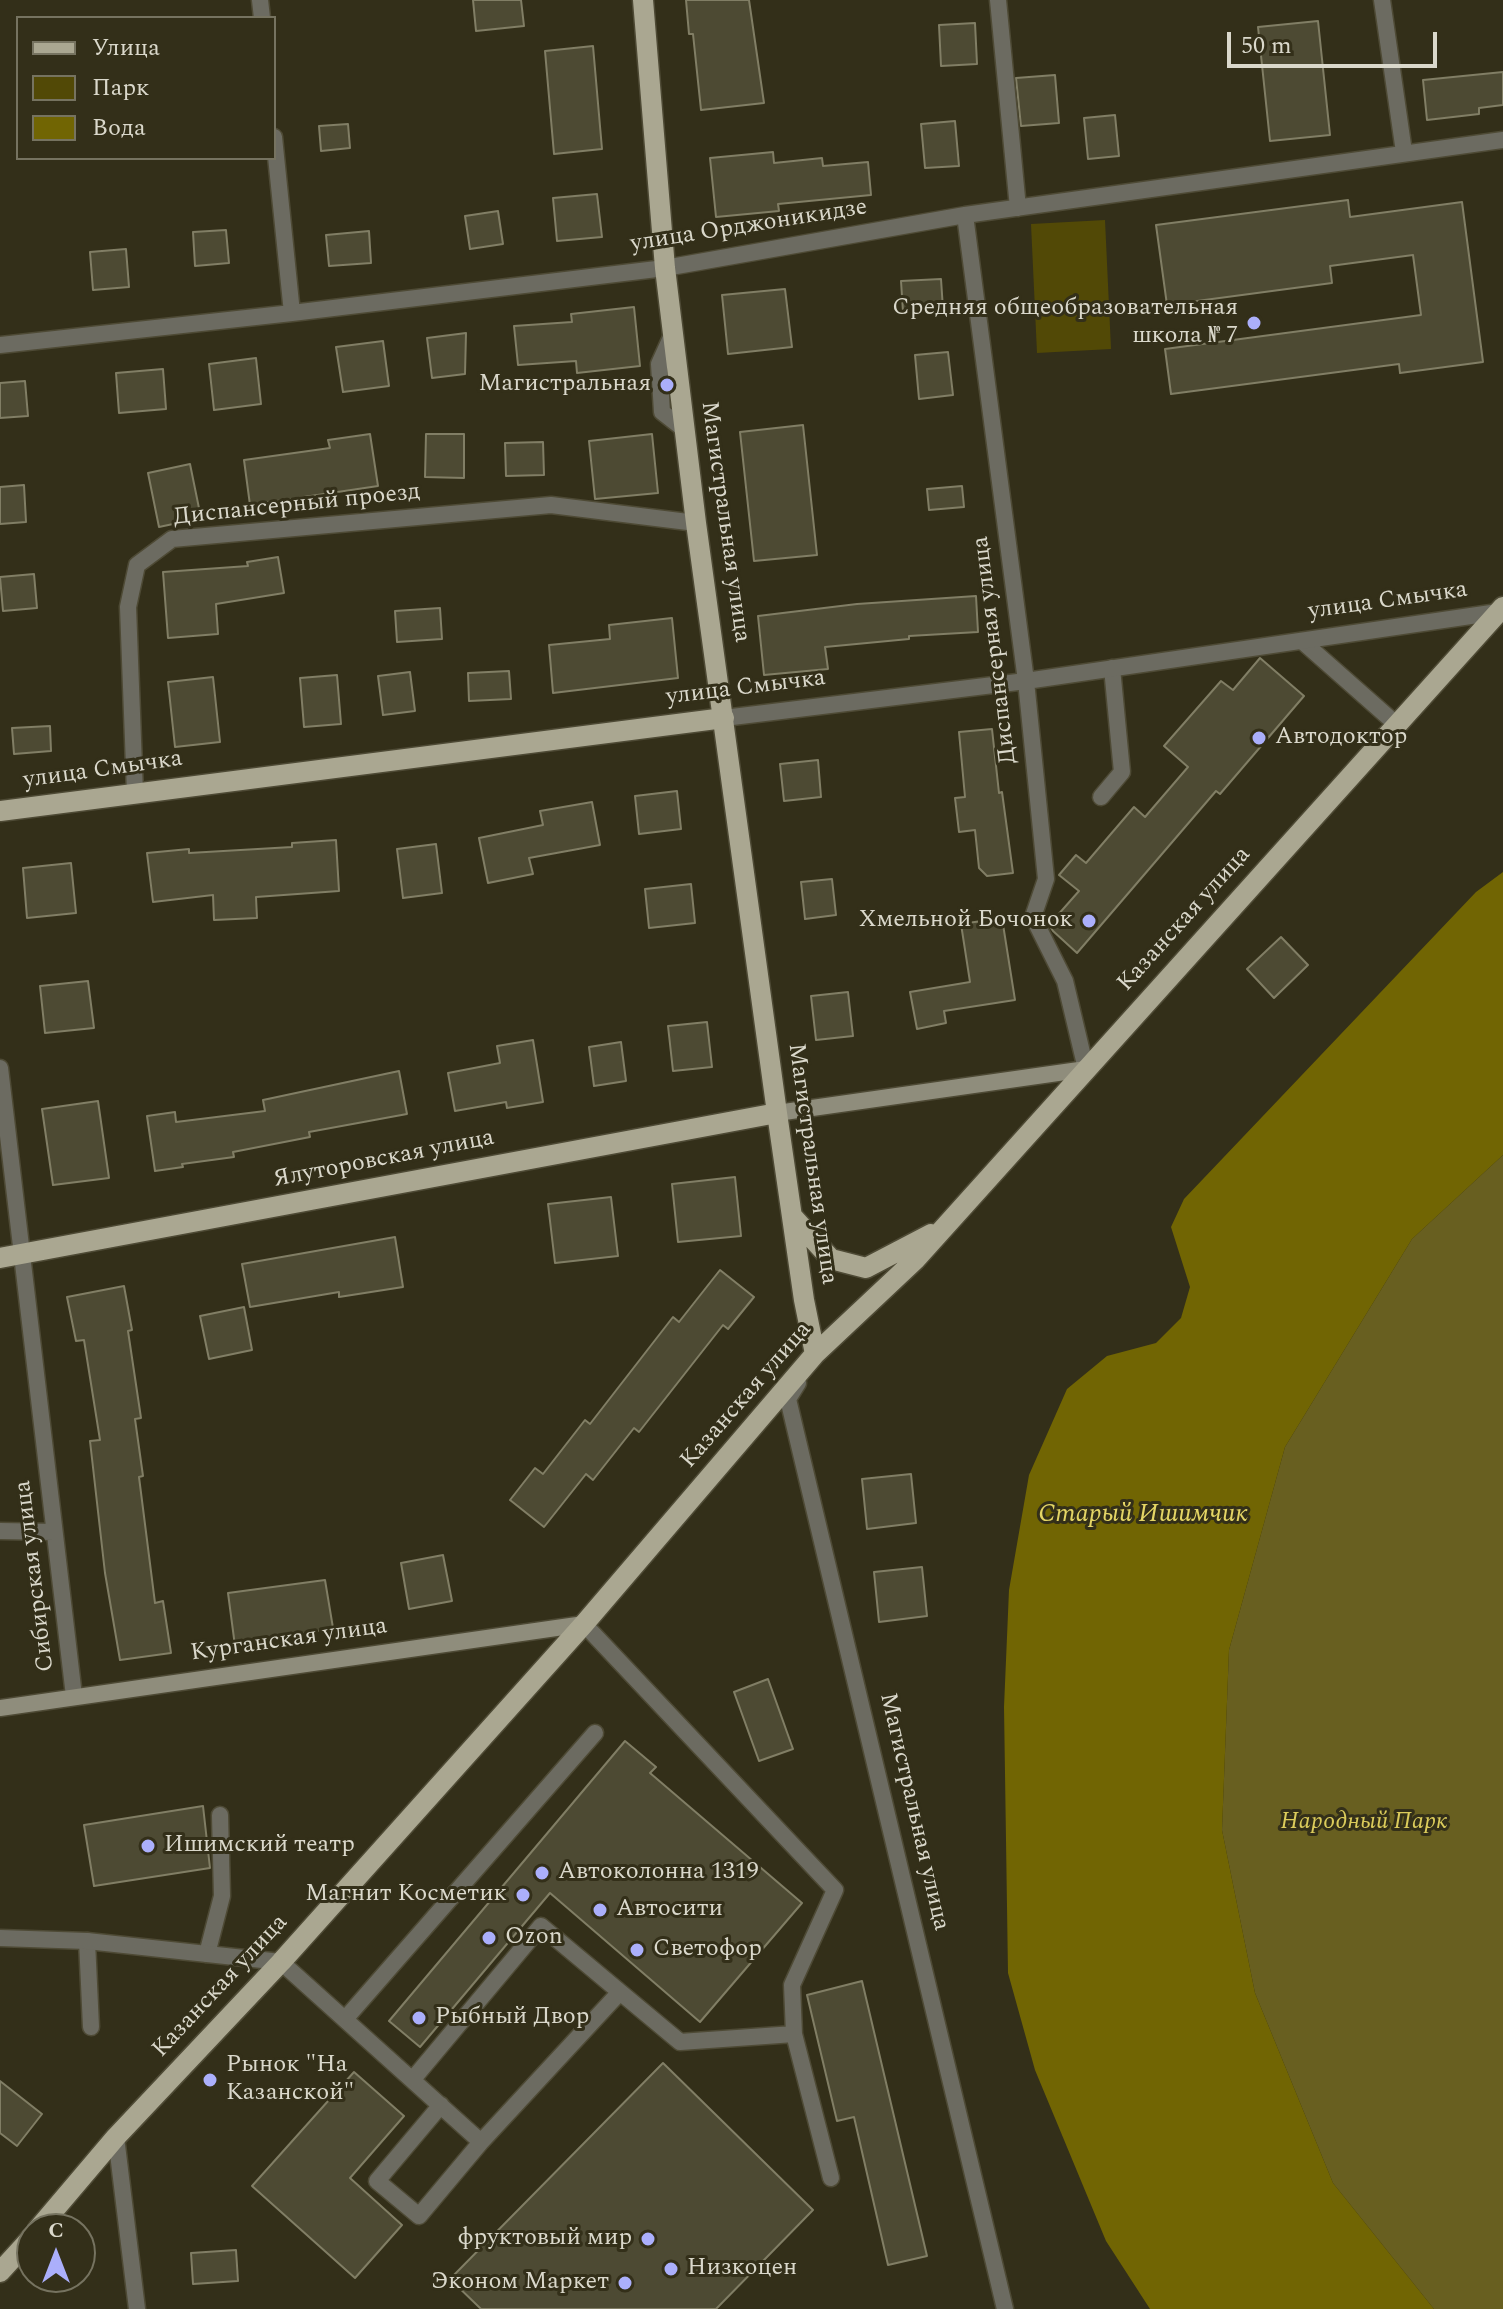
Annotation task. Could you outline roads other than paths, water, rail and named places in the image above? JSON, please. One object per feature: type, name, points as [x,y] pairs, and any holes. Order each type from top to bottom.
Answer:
[{"type":"main road","name":"Магистральная улица","points":[[643,0],[665,268],[696,523],[777,1113],[815,1354]]},
{"type":"main road","name":"Казанская улица","points":[[52,2213],[116,2137],[281,1962],[584,1624],[815,1354],[915,1260],[1500,609]]},
{"type":"main road","name":"улица Смычка","points":[[0,811],[724,718]]},
{"type":"main road","points":[[777,1113],[1086,1069]]},
{"type":"main road","name":"Ялуторовская улица","points":[[0,1258],[777,1113]]},
{"type":"main road","points":[[792,1216],[831,1259],[866,1268],[943,1228]]},
{"type":"main road","name":"Курганская улица","points":[[0,1708],[584,1624]]},
{"type":"main road","points":[[0,2272],[8,2256]]},
{"type":"street","points":[[998,0],[1018,208]]},
{"type":"street","points":[[1382,0],[1404,152]]},
{"type":"street","name":"улица Орджоникидзе","points":[[0,345],[665,268],[965,215],[1503,140]]},
{"type":"street","points":[[276,157],[292,313]]},
{"type":"street","name":"Диспансерная улица","points":[[965,215],[1026,681],[1046,879],[1033,917],[1065,981],[1086,1069]]},
{"type":"street","name":"Диспансерный проезд","points":[[135,793],[128,607],[137,565],[172,539],[551,505],[696,523]]},
{"type":"street","name":"улица Смычка","points":[[724,718],[1026,681],[1500,609]]},
{"type":"street","points":[[1302,641],[1396,724]]},
{"type":"street","points":[[1101,797],[1122,772],[1112,668]]},
{"type":"street","name":"Сибирская улица","points":[[0,1068],[74,1696]]},
{"type":"street","name":"Магистральная улица","points":[[815,1354],[788,1399],[1005,2309]]},
{"type":"street","points":[[0,1531],[54,1532]]},
{"type":"street","points":[[584,1624],[835,1890],[792,1985],[794,2034],[831,2178]]},
{"type":"street","points":[[346,2018],[595,1733]]},
{"type":"street","points":[[207,1954],[222,1896],[220,1815]]},
{"type":"street","points":[[413,2079],[541,1926],[680,2042],[794,2034]]},
{"type":"street","points":[[0,1938],[87,1941],[281,1962],[481,2142]]},
{"type":"street","points":[[87,1941],[91,2027]]},
{"type":"street","points":[[441,2105],[377,2181],[419,2216],[481,2142],[620,1992]]},
{"type":"street","points":[[116,2137],[137,2309]]},
{"type":"water","name":"Старый Ишимчик","points":[[1503,872],[1503,1155],[1412,1239],[1285,1447],[1229,1650],[1222,1830],[1255,1993],[1333,2183],[1434,2309],[1150,2309],[1106,2241],[1035,2070],[1008,1973],[1004,1707],[1009,1590],[1029,1475],[1067,1389],[1107,1356],[1156,1343],[1181,1318],[1190,1287],[1171,1227],[1184,1199],[1476,892]]},
{"type":"place","name":"Средняя общеобразовательная школа № 7","points":[[1254,323]]},
{"type":"place","name":"Магистральная","points":[[667,385]]},
{"type":"place","name":"Автодоктор","points":[[1259,738]]},
{"type":"place","name":"Хмельной Бочонок","points":[[1089,921]]},
{"type":"place","name":"Ишимский театр","points":[[148,1846]]},
{"type":"place","name":"Автоколонна 1319","points":[[542,1873]]},
{"type":"place","name":"Магнит Косметик","points":[[523,1895]]},
{"type":"place","name":"Автосити","points":[[600,1910]]},
{"type":"place","name":"Ozon","points":[[489,1938]]},
{"type":"place","name":"Светофор","points":[[637,1950]]},
{"type":"place","name":"Рыбный Двор","points":[[419,2018]]},
{"type":"place","name":"Рынок \"На Казанской\"","points":[[210,2080]]},
{"type":"place","name":"фруктовый мир","points":[[648,2239]]},
{"type":"place","name":"Низкоцен","points":[[671,2269]]},
{"type":"place","name":"Эконом Маркет","points":[[625,2283]]},
{"type":"park label","name":"Народный Парк","points":[[1364,1823]]}]
